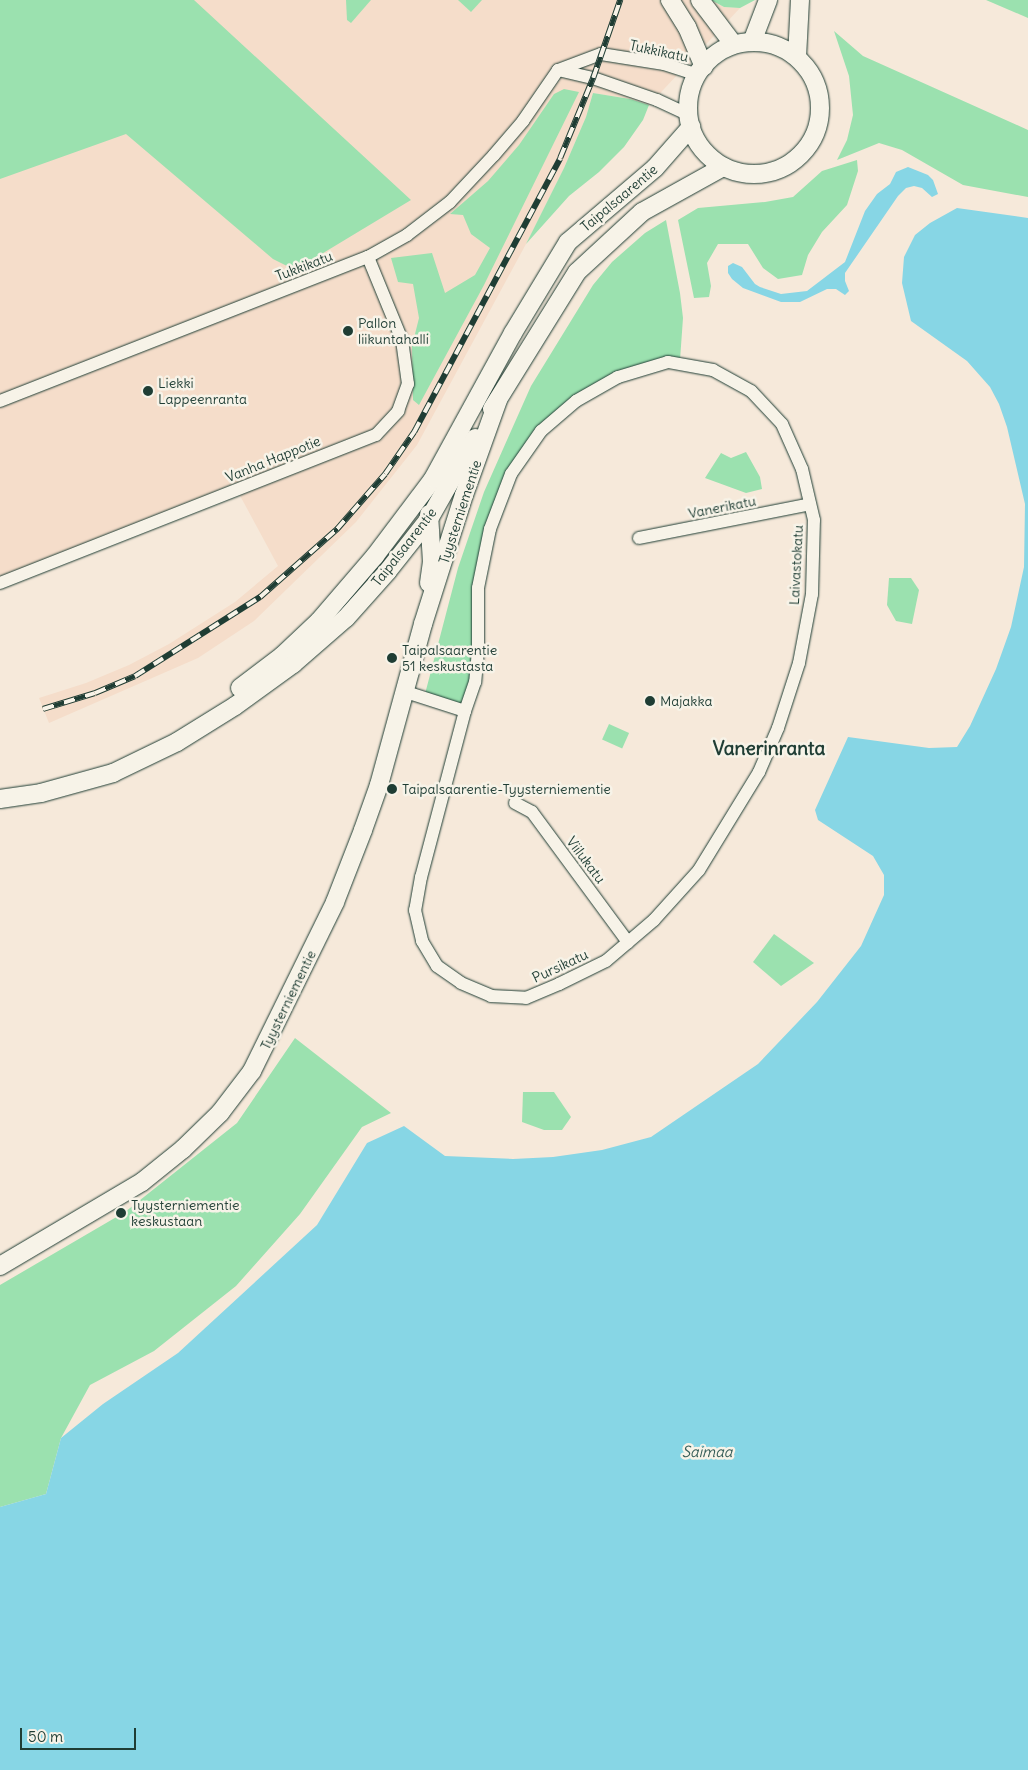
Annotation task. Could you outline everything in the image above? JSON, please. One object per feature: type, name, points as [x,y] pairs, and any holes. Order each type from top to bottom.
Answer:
[{"type":"main road","points":[[670,0],[687,28],[700,71]]},
{"type":"main road","points":[[700,0],[734,45]]},
{"type":"main road","points":[[752,42],[768,0]]},
{"type":"main road","points":[[797,57],[800,0]]},
{"type":"main road","points":[[752,42],[768,43],[784,48],[797,57],[811,73],[819,93],[821,115],[817,129],[803,154],[786,167],[765,174],[744,174],[723,167],[709,157],[698,143],[690,121],[688,102],[700,71],[714,55],[734,45],[752,42]]},
{"type":"main road","name":"Taipalsaarentie","points":[[41,792],[108,768],[174,735],[229,697],[282,656],[320,621],[369,563],[433,479],[513,332],[568,242],[655,168],[690,121]]},
{"type":"main road","name":"Taipalsaarentie","points":[[0,799],[41,792],[114,773],[177,742],[235,706],[293,664],[346,618],[387,572],[429,519],[498,400],[577,272],[642,212],[723,167]]},
{"type":"main road","name":"Tyysterniementie","points":[[0,1266],[56,1234],[156,1171],[184,1149],[220,1114],[252,1071],[335,902],[379,785],[406,692],[423,624],[464,495],[498,400]]},
{"type":"main road","name":"Tyysterniementie","points":[[423,624],[432,562],[429,519],[433,479]]},
{"type":"street","name":"Tukkikatu","points":[[0,401],[368,257],[407,235],[450,202],[523,121],[558,70],[601,54],[700,71]]},
{"type":"street","points":[[558,70],[602,81],[657,100],[690,121]]},
{"type":"street","name":"Vanha Happotie","points":[[0,583],[376,435],[398,411],[408,384],[402,340],[368,257]]},
{"type":"street","name":"Laivastokatu","points":[[465,711],[475,682],[478,650],[478,588],[490,529],[510,474],[540,431],[576,401],[618,377],[668,362],[713,370],[751,392],[782,424],[802,469],[814,520],[812,594],[799,663],[778,728],[759,772]]},
{"type":"street","name":"Vanerikatu","points":[[639,538],[810,504]]},
{"type":"street","points":[[406,692],[465,711]]},
{"type":"street","name":"Pursikatu","points":[[465,711],[428,850],[415,910],[422,941],[437,966],[461,983],[491,996],[526,998],[606,961],[654,920],[699,870],[759,772]]},
{"type":"street","name":"Viilukatu","points":[[515,803],[532,812],[628,942]]},
{"type":"shaded area","points":[[0,0],[711,0],[724,7],[740,8],[649,105],[630,99],[593,93],[586,117],[564,168],[526,244],[417,445],[356,522],[254,621],[198,658],[49,723],[39,698],[86,683],[129,665],[169,644],[235,602],[278,566],[237,490],[0,583]]},
{"type":"green space","points":[[0,0],[194,0],[411,200],[295,270],[273,259],[126,134],[0,179]]},
{"type":"green space","points":[[346,0],[371,0],[351,23],[347,20]]},
{"type":"green space","points":[[458,0],[482,0],[471,12]]},
{"type":"green space","points":[[711,0],[755,0],[740,8],[724,7]]},
{"type":"green space","points":[[986,0],[1028,0],[1028,18]]},
{"type":"green space","points":[[834,31],[863,56],[1028,130],[1028,197],[963,185],[902,150],[879,143],[837,160],[847,140],[853,115],[849,76]]},
{"type":"green space","points":[[564,89],[579,92],[484,285],[419,405],[413,400],[412,346],[419,318],[413,284],[398,282],[391,258],[432,253],[445,293],[475,275],[490,248],[471,234],[463,215],[450,214],[488,181],[519,145],[554,94]]},
{"type":"green space","points":[[593,93],[630,99],[649,105],[643,120],[624,147],[599,172],[569,196],[526,244],[564,168],[586,117]]},
{"type":"green space","points":[[857,160],[858,171],[847,205],[822,232],[808,255],[802,275],[778,279],[763,268],[748,244],[718,244],[707,263],[711,286],[709,297],[694,298],[678,220],[698,208],[765,202],[793,197],[822,171]]},
{"type":"green space","points":[[666,220],[683,318],[680,360],[615,374],[536,430],[486,529],[472,682],[463,707],[425,694],[458,568],[484,492],[531,386],[593,285],[612,262],[645,233]]},
{"type":"green space","points":[[746,452],[760,477],[762,489],[746,493],[705,478],[721,453],[731,458]]},
{"type":"green space","points":[[889,578],[911,578],[919,590],[912,624],[896,621],[887,605]]},
{"type":"green space","points":[[609,724],[629,733],[622,748],[602,740]]},
{"type":"green space","points":[[774,934],[814,963],[781,986],[753,962]]},
{"type":"green space","points":[[295,1038],[391,1113],[362,1127],[300,1214],[236,1286],[154,1351],[90,1385],[61,1438],[46,1494],[0,1507],[0,1285],[125,1212],[237,1123]]},
{"type":"green space","points":[[523,1092],[554,1092],[571,1117],[562,1130],[544,1130],[522,1122]]},
{"type":"water","points":[[908,167],[928,175],[933,180],[938,194],[932,197],[922,188],[914,186],[906,188],[898,196],[845,273],[845,281],[849,291],[845,295],[836,289],[827,289],[800,302],[781,302],[743,288],[728,273],[728,266],[733,263],[742,267],[755,284],[760,287],[781,294],[807,291],[845,262],[865,211],[877,194],[890,184],[896,172]]},
{"type":"water","name":"Saimaa","points":[[957,208],[1028,218],[1028,1770],[0,1770],[0,1507],[46,1494],[61,1438],[103,1404],[178,1353],[317,1225],[367,1143],[404,1126],[445,1156],[513,1159],[553,1157],[602,1150],[651,1137],[758,1064],[817,1002],[861,946],[884,895],[884,875],[873,856],[818,820],[815,810],[848,737],[929,748],[957,747],[970,726],[996,669],[1011,627],[1024,567],[1025,504],[1007,427],[999,404],[990,387],[967,361],[911,321],[902,283],[904,257],[915,235],[930,223]]},
{"type":"railway","points":[[43,709],[95,693],[135,676],[260,597],[337,529],[385,474],[414,432],[560,158],[593,78],[620,0]]},
{"type":"place","name":"Pallon liikuntahalli","points":[[348,331]]},
{"type":"place","name":"Liekki Lappeenranta","points":[[148,391]]},
{"type":"place","name":"Taipalsaarentie 51 keskustasta","points":[[392,658]]},
{"type":"place","name":"Majakka","points":[[650,701]]},
{"type":"place","name":"Taipalsaarentie-Tyysterniementie","points":[[392,789]]},
{"type":"place","name":"Tyysterniementie keskustaan","points":[[121,1213]]},
{"type":"district","name":"Vanerinranta","points":[[769,749]]}]
